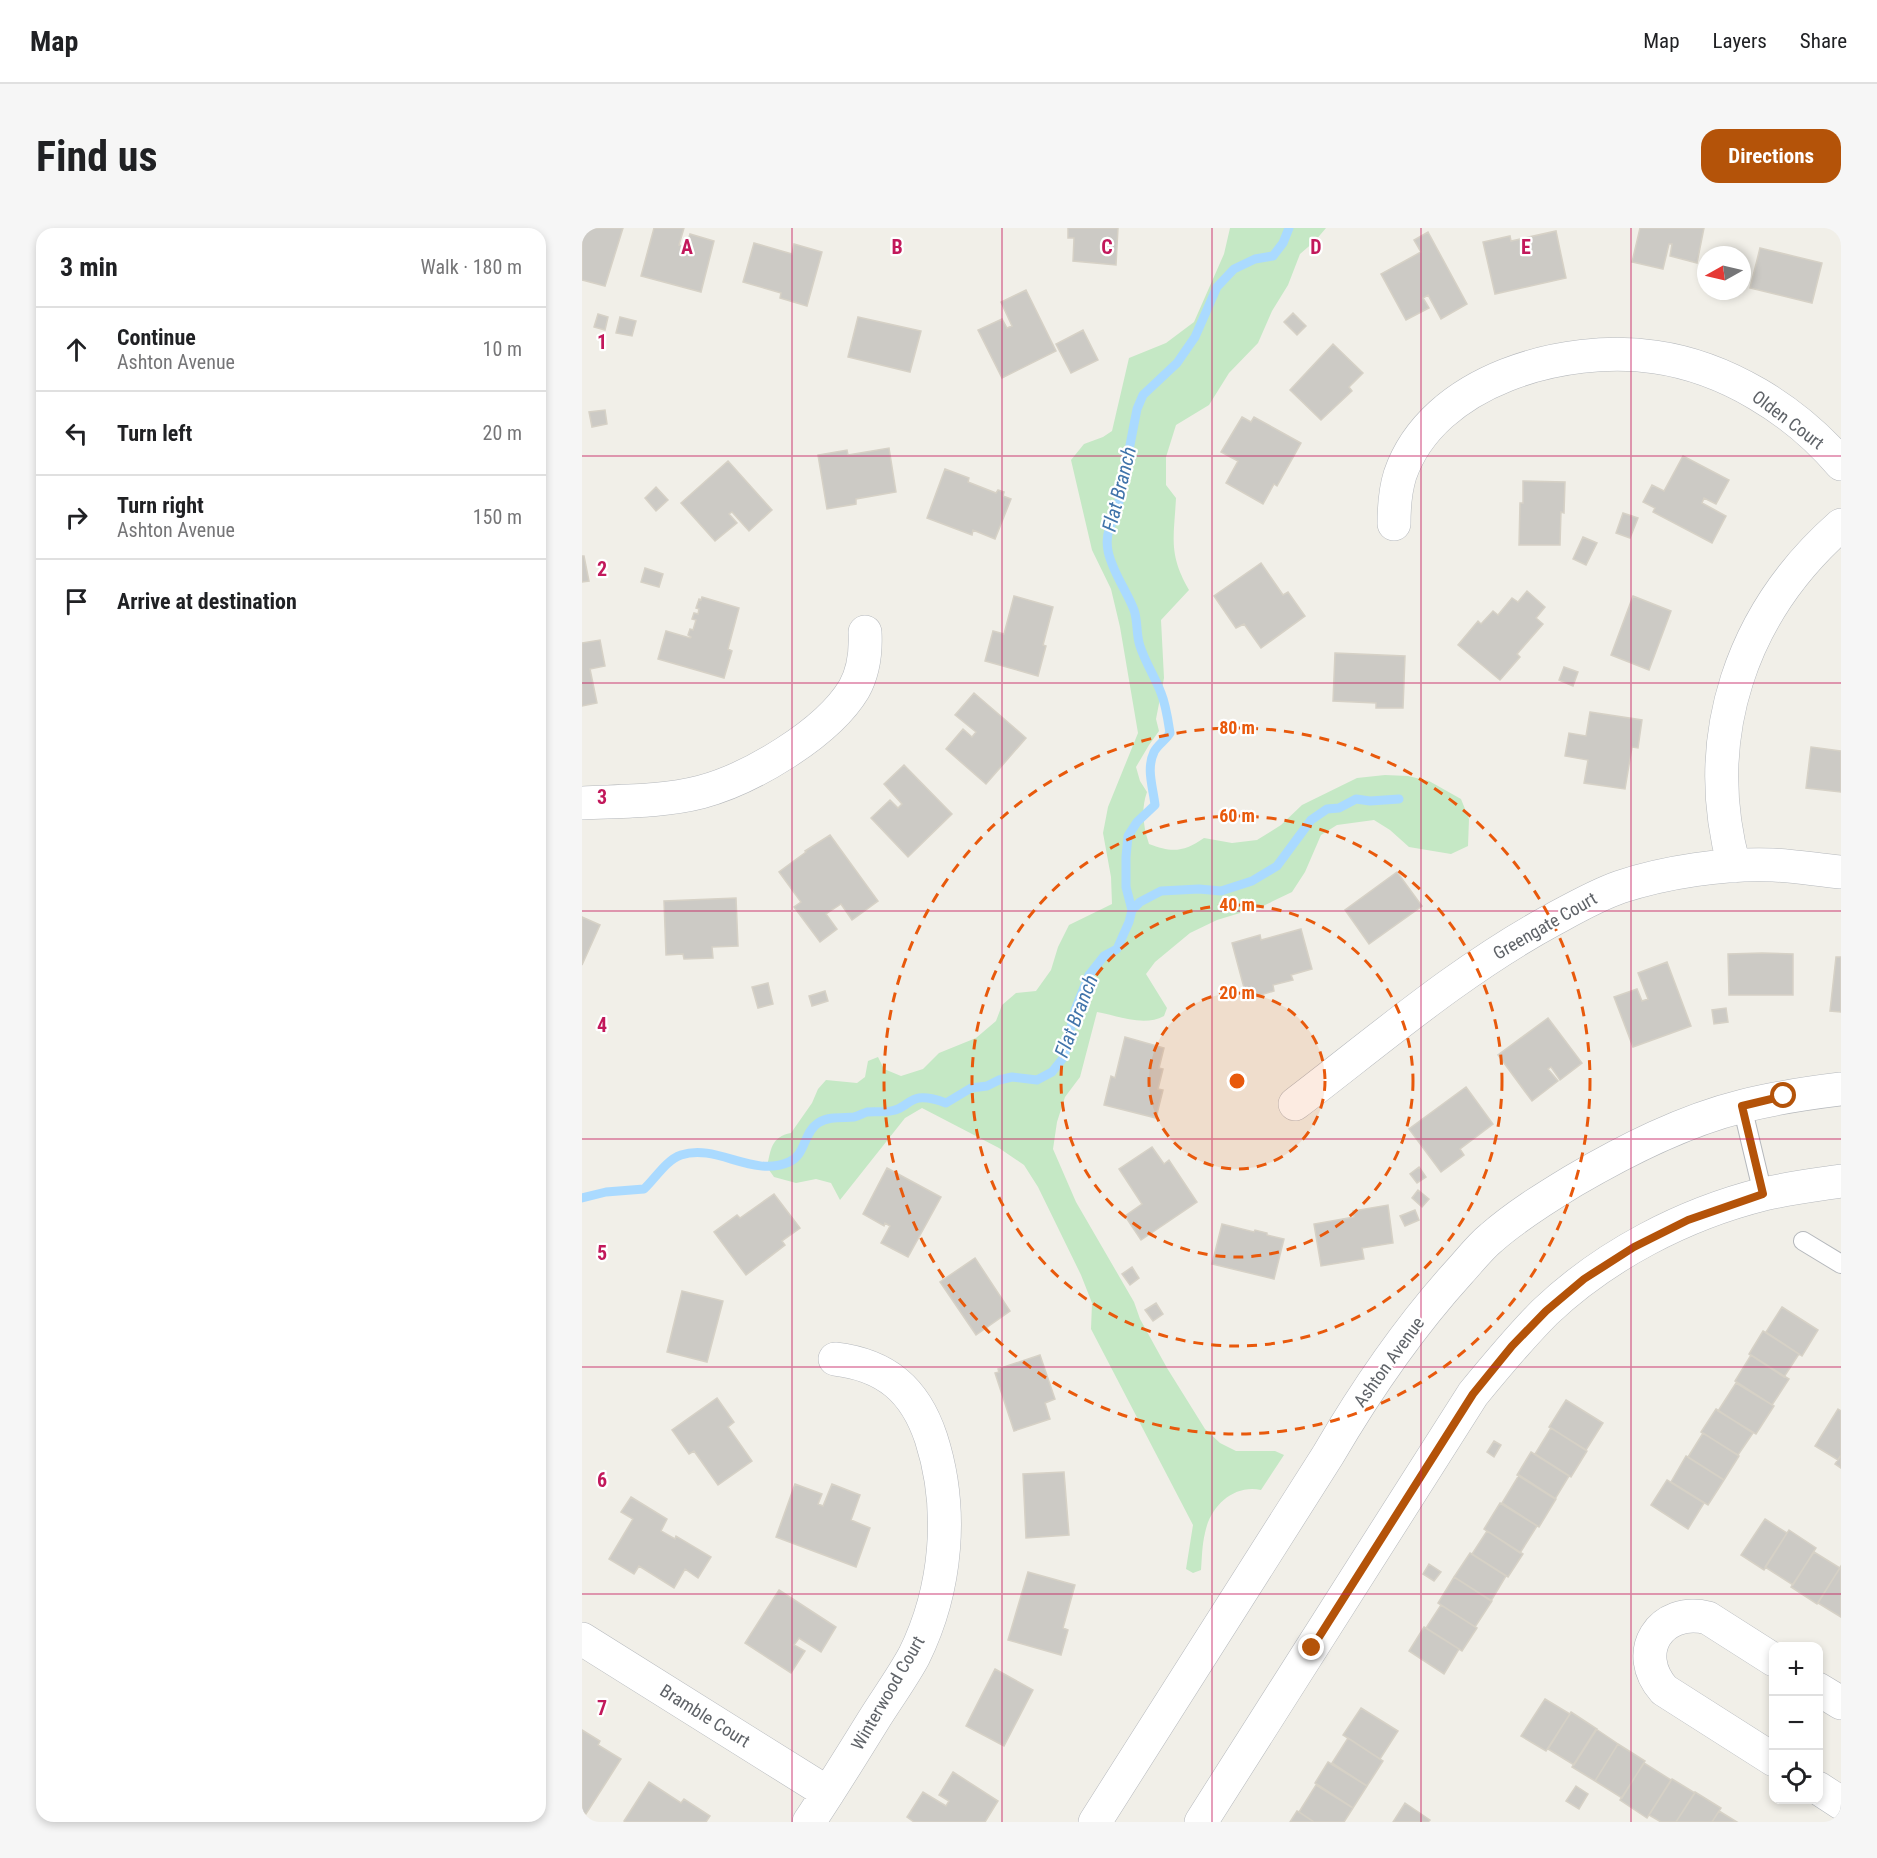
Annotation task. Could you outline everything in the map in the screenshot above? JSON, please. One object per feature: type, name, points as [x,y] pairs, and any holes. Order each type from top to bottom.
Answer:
[{"type":"street","name":"Olden Court","points":[[1394,524],[1395,502],[1401,474],[1414,446],[1429,426],[1450,408],[1487,384],[1527,367],[1569,357],[1613,353],[1656,357],[1700,368],[1734,382],[1784,412],[1811,433],[1841,464]]},
{"type":"street","points":[[1734,866],[1722,794],[1723,746],[1733,689],[1746,652],[1770,607],[1800,566],[1841,525]]},
{"type":"street","points":[[582,803],[657,800],[702,792],[744,777],[776,760],[813,733],[839,708],[854,689],[863,666],[866,646],[865,632]]},
{"type":"street","name":"Greengate Court","points":[[1295,1104],[1459,978],[1535,929],[1595,897],[1621,886],[1678,873],[1734,866],[1772,865],[1841,872]]},
{"type":"street","name":"Ashton Avenue","points":[[1095,1822],[1354,1411],[1402,1341],[1444,1288],[1490,1238],[1538,1203],[1615,1157],[1680,1126],[1742,1106],[1784,1096],[1841,1089]]},
{"type":"street","points":[[1201,1822],[1473,1394],[1512,1346],[1546,1311],[1584,1279],[1634,1247],[1688,1220],[1763,1194],[1841,1181]]},
{"type":"street","name":"Winterwood Court","points":[[809,1822],[914,1656],[931,1616],[941,1572],[945,1529],[943,1493],[934,1450],[923,1417],[909,1395],[894,1380],[871,1367],[835,1359]]},
{"type":"street","points":[[1769,1657],[1708,1618],[1696,1615],[1679,1617],[1662,1627],[1650,1647],[1649,1659],[1656,1681],[1664,1690],[1769,1757]]},
{"type":"street","name":"Bramble Court","points":[[582,1639],[828,1793]]},
{"type":"street","points":[[1823,1692],[1841,1703]]},
{"type":"street","points":[[1823,1791],[1841,1803]]},
{"type":"lane","points":[[1742,1106],[1763,1194]]},
{"type":"lane","points":[[1803,1241],[1841,1264]]},
{"type":"green space","points":[[1230,228],[1326,228],[1300,254],[1288,285],[1272,311],[1258,343],[1229,373],[1209,405],[1176,425],[1166,457],[1166,485],[1176,498],[1175,555],[1189,590],[1161,620],[1164,678],[1156,719],[1159,731],[1136,767],[1140,781],[1147,792],[1144,818],[1149,844],[1164,849],[1178,850],[1204,838],[1232,843],[1257,840],[1281,825],[1302,805],[1357,778],[1385,775],[1408,776],[1429,781],[1461,799],[1469,819],[1468,846],[1451,854],[1409,847],[1390,830],[1374,820],[1337,825],[1321,835],[1305,872],[1292,892],[1263,906],[1217,920],[1190,933],[1155,962],[1146,974],[1167,1008],[1164,1016],[1140,1021],[1097,1012],[1080,1077],[1065,1097],[1057,1122],[1053,1149],[1076,1202],[1134,1302],[1140,1319],[1167,1368],[1205,1429],[1220,1443],[1236,1451],[1275,1451],[1284,1455],[1261,1490],[1242,1490],[1225,1499],[1218,1506],[1212,1514],[1205,1533],[1201,1570],[1193,1573],[1186,1569],[1193,1525],[1091,1329],[1092,1303],[1081,1275],[1038,1187],[1024,1165],[999,1148],[922,1108],[905,1118],[840,1200],[831,1183],[816,1179],[796,1183],[774,1177],[767,1167],[773,1145],[779,1137],[791,1133],[826,1080],[857,1083],[865,1077],[868,1061],[878,1057],[884,1069],[901,1076],[923,1069],[939,1053],[976,1038],[996,1021],[1002,1005],[1016,993],[1036,991],[1051,970],[1058,947],[1069,925],[1112,904],[1111,877],[1103,833],[1108,807],[1138,733],[1120,627],[1111,589],[1092,550],[1071,460],[1084,444],[1112,431],[1129,358],[1166,343],[1194,322],[1224,254]]},
{"type":"building","points":[[582,228],[623,228],[605,286],[582,280]]},
{"type":"building","points":[[654,228],[684,228],[679,245],[686,247],[690,234],[714,241],[701,292],[641,276]]},
{"type":"building","points":[[1068,228],[1118,228],[1116,265],[1073,261],[1074,238],[1068,238]]},
{"type":"building","points":[[1640,228],[1704,228],[1700,246],[1697,246],[1697,263],[1670,256],[1672,244],[1669,244],[1663,269],[1632,262]]},
{"type":"building","points":[[1556,231],[1566,278],[1495,294],[1483,242],[1510,236],[1511,241]]},
{"type":"building","points":[[1428,232],[1467,304],[1441,319],[1428,295],[1423,298],[1429,308],[1406,320],[1381,274],[1421,252],[1414,240]]},
{"type":"building","points":[[754,243],[792,254],[794,244],[822,252],[807,306],[780,298],[781,293],[743,282]]},
{"type":"building","points":[[1760,248],[1822,263],[1812,303],[1751,288]]},
{"type":"building","points":[[1026,290],[1056,351],[1002,378],[978,330],[1002,319],[1007,328],[1012,326],[1001,302]]},
{"type":"building","points":[[1293,313],[1306,326],[1297,335],[1284,322]]},
{"type":"building","points":[[598,314],[608,317],[605,330],[594,327]]},
{"type":"building","points":[[620,317],[636,321],[632,336],[616,333]]},
{"type":"building","points":[[858,317],[921,331],[910,372],[848,357]]},
{"type":"building","points":[[1083,330],[1098,360],[1071,373],[1056,344]]},
{"type":"building","points":[[1333,344],[1363,373],[1349,387],[1352,391],[1321,420],[1290,390]]},
{"type":"building","points":[[605,410],[607,424],[592,427],[589,412]]},
{"type":"building","points":[[1242,417],[1251,422],[1254,417],[1301,443],[1277,486],[1274,484],[1263,504],[1226,483],[1238,461],[1221,452]]},
{"type":"building","points":[[889,448],[896,492],[856,499],[856,504],[827,509],[818,455],[847,450],[848,455]]},
{"type":"building","points":[[1683,456],[1729,480],[1716,504],[1704,498],[1702,503],[1726,516],[1712,543],[1653,512],[1655,508],[1643,502],[1652,485],[1664,491]]},
{"type":"building","points":[[728,461],[772,510],[749,531],[732,512],[729,514],[737,523],[715,541],[681,503]]},
{"type":"building","points":[[945,469],[969,478],[968,482],[996,493],[998,490],[1004,492],[1003,496],[1011,499],[995,539],[973,530],[972,535],[927,518]]},
{"type":"building","points":[[1523,481],[1565,482],[1560,545],[1519,545]]},
{"type":"building","points":[[656,487],[668,500],[656,511],[645,498]]},
{"type":"building","points":[[1623,513],[1638,518],[1630,538],[1616,533]]},
{"type":"building","points":[[1583,537],[1597,543],[1586,565],[1573,559]]},
{"type":"building","points":[[582,556],[584,556],[589,581],[582,582]]},
{"type":"building","points":[[1261,563],[1283,595],[1288,592],[1305,616],[1261,648],[1244,624],[1236,628],[1214,596]]},
{"type":"building","points":[[645,568],[663,574],[659,587],[641,582]]},
{"type":"building","points":[[1527,591],[1545,607],[1536,618],[1543,624],[1517,654],[1520,657],[1500,680],[1458,645],[1478,621],[1481,624],[1493,611],[1498,615],[1512,598],[1518,602]]},
{"type":"building","points":[[1014,596],[1053,607],[1038,676],[985,661],[993,631],[1004,634]]},
{"type":"building","points":[[1633,596],[1671,611],[1649,670],[1611,655]]},
{"type":"building","points":[[702,597],[739,608],[728,649],[732,651],[724,678],[658,659],[666,631],[691,637],[688,635],[690,629],[693,630],[696,620],[692,619],[694,613],[698,614],[699,609],[696,608]]},
{"type":"building","points":[[600,640],[605,666],[590,669],[597,703],[582,706],[582,643]]},
{"type":"building","points":[[1335,653],[1405,656],[1403,708],[1376,708],[1376,703],[1333,701]]},
{"type":"building","points":[[1564,667],[1578,672],[1573,686],[1559,680]]},
{"type":"building","points":[[974,693],[1026,738],[986,784],[946,749],[963,729],[972,737],[976,732],[955,715]]},
{"type":"building","points":[[1590,712],[1642,720],[1638,748],[1632,747],[1625,789],[1584,783],[1588,760],[1565,756],[1569,733],[1586,736]]},
{"type":"building","points":[[1811,747],[1841,751],[1841,792],[1806,788]]},
{"type":"building","points":[[904,765],[952,814],[908,857],[871,818],[890,800],[898,808],[902,804],[884,784]]},
{"type":"building","points":[[830,835],[878,901],[852,920],[841,904],[826,914],[837,929],[820,942],[794,907],[801,902],[779,872]]},
{"type":"building","points":[[1397,872],[1422,906],[1369,944],[1345,910]]},
{"type":"building","points":[[736,898],[738,946],[712,947],[713,958],[684,959],[683,954],[666,955],[664,901]]},
{"type":"building","points":[[582,917],[600,925],[582,965]]},
{"type":"building","points":[[1301,929],[1312,969],[1291,975],[1293,980],[1273,985],[1274,991],[1247,999],[1232,943],[1260,935],[1261,940]]},
{"type":"building","points":[[1728,954],[1793,954],[1793,995],[1729,995]]},
{"type":"building","points":[[1836,957],[1841,957],[1841,1012],[1830,1011]]},
{"type":"building","points":[[1667,962],[1691,1026],[1633,1047],[1614,997],[1637,989],[1642,1001],[1648,999],[1638,973]]},
{"type":"building","points":[[768,983],[773,1004],[758,1008],[752,987]]},
{"type":"building","points":[[825,991],[828,1001],[812,1006],[809,996]]},
{"type":"building","points":[[1726,1008],[1728,1022],[1714,1024],[1712,1010]]},
{"type":"building","points":[[1548,1018],[1582,1063],[1560,1080],[1551,1067],[1548,1069],[1558,1081],[1532,1101],[1498,1055]]},
{"type":"building","points":[[1125,1037],[1164,1048],[1159,1068],[1163,1069],[1158,1089],[1163,1090],[1156,1118],[1104,1105],[1111,1076],[1115,1078]]},
{"type":"building","points":[[1466,1087],[1493,1124],[1460,1149],[1464,1155],[1441,1172],[1409,1129]]},
{"type":"building","points":[[1152,1147],[1164,1164],[1169,1160],[1197,1202],[1141,1240],[1125,1216],[1142,1204],[1119,1169]]},
{"type":"building","points":[[1419,1167],[1426,1177],[1417,1183],[1410,1174]]},
{"type":"building","points":[[887,1168],[941,1197],[908,1257],[881,1243],[890,1226],[885,1223],[884,1226],[863,1214]]},
{"type":"building","points":[[1418,1190],[1429,1199],[1422,1207],[1412,1198]]},
{"type":"building","points":[[774,1194],[800,1228],[782,1241],[785,1245],[746,1275],[714,1232],[737,1215],[740,1218]]},
{"type":"building","points":[[1388,1205],[1393,1243],[1362,1248],[1364,1259],[1321,1266],[1314,1224],[1354,1217],[1353,1211]]},
{"type":"building","points":[[1415,1210],[1419,1220],[1405,1226],[1400,1216]]},
{"type":"building","points":[[1222,1224],[1254,1232],[1255,1230],[1284,1239],[1274,1279],[1212,1264]]},
{"type":"building","points":[[975,1258],[1010,1311],[976,1335],[940,1282]]},
{"type":"building","points":[[1132,1267],[1139,1278],[1130,1285],[1122,1274]]},
{"type":"building","points":[[682,1291],[723,1301],[707,1362],[667,1352]]},
{"type":"building","points":[[1156,1303],[1163,1314],[1153,1321],[1145,1310]]},
{"type":"building","points":[[1782,1307],[1818,1330],[1802,1356],[1766,1332]]},
{"type":"building","points":[[1763,1331],[1799,1354],[1784,1377],[1749,1354]]},
{"type":"building","points":[[1040,1355],[1055,1399],[1045,1403],[1050,1419],[1014,1431],[995,1373],[999,1372],[998,1369]]},
{"type":"building","points":[[1751,1355],[1789,1379],[1772,1405],[1735,1381]]},
{"type":"building","points":[[1736,1383],[1774,1406],[1756,1434],[1718,1411]]},
{"type":"building","points":[[717,1398],[734,1422],[728,1427],[752,1461],[718,1485],[694,1451],[689,1454],[672,1430]]},
{"type":"building","points":[[1566,1400],[1603,1423],[1586,1450],[1549,1427]]},
{"type":"building","points":[[1716,1409],[1753,1433],[1738,1455],[1701,1432]]},
{"type":"building","points":[[1838,1409],[1841,1411],[1841,1455],[1838,1460],[1815,1446]]},
{"type":"building","points":[[1551,1428],[1587,1451],[1571,1477],[1535,1454]]},
{"type":"building","points":[[1703,1433],[1739,1456],[1724,1480],[1688,1457]]},
{"type":"building","points":[[1494,1441],[1501,1445],[1494,1457],[1487,1452]]},
{"type":"building","points":[[1531,1452],[1569,1476],[1555,1499],[1517,1475]]},
{"type":"building","points":[[1841,1455],[1841,1468],[1835,1464]]},
{"type":"building","points":[[1686,1456],[1724,1480],[1708,1505],[1671,1482]]},
{"type":"building","points":[[1064,1472],[1069,1535],[1026,1538],[1023,1474]]},
{"type":"building","points":[[1519,1475],[1556,1499],[1539,1527],[1502,1503]]},
{"type":"building","points":[[1667,1480],[1704,1503],[1688,1529],[1651,1505]]},
{"type":"building","points":[[795,1484],[822,1494],[818,1504],[823,1506],[832,1484],[860,1495],[851,1520],[870,1528],[856,1567],[776,1537]]},
{"type":"building","points":[[631,1497],[667,1519],[661,1531],[675,1539],[676,1536],[711,1557],[698,1578],[685,1569],[674,1588],[639,1566],[634,1574],[609,1559],[633,1519],[621,1512]]},
{"type":"building","points":[[1500,1503],[1537,1526],[1520,1553],[1484,1529]]},
{"type":"building","points":[[1765,1519],[1787,1533],[1764,1570],[1741,1555]]},
{"type":"building","points":[[1789,1530],[1816,1548],[1793,1585],[1765,1567]]},
{"type":"building","points":[[1487,1531],[1523,1554],[1508,1577],[1472,1554]]},
{"type":"building","points":[[1814,1552],[1840,1568],[1817,1604],[1791,1587]]},
{"type":"building","points":[[1470,1553],[1506,1576],[1491,1601],[1454,1577]]},
{"type":"building","points":[[1429,1564],[1441,1572],[1434,1581],[1423,1574]]},
{"type":"building","points":[[1841,1566],[1841,1617],[1818,1603]]},
{"type":"building","points":[[1028,1572],[1075,1585],[1063,1628],[1068,1630],[1061,1655],[1008,1640]]},
{"type":"building","points":[[1454,1577],[1492,1601],[1475,1627],[1438,1603]]},
{"type":"building","points":[[779,1590],[836,1627],[821,1652],[799,1638],[794,1645],[805,1651],[791,1673],[745,1643]]},
{"type":"building","points":[[1441,1605],[1477,1628],[1462,1651],[1426,1628]]},
{"type":"building","points":[[1424,1627],[1459,1649],[1444,1674],[1409,1651]]},
{"type":"building","points":[[995,1669],[1033,1690],[1004,1746],[966,1726]]},
{"type":"building","points":[[1545,1699],[1570,1714],[1546,1751],[1521,1736]]},
{"type":"building","points":[[1361,1708],[1398,1731],[1380,1759],[1343,1735]]},
{"type":"building","points":[[1571,1712],[1597,1729],[1574,1765],[1548,1749]]},
{"type":"building","points":[[1596,1729],[1618,1744],[1595,1781],[1572,1767]]},
{"type":"building","points":[[582,1730],[600,1741],[598,1745],[621,1759],[586,1814],[582,1811]]},
{"type":"building","points":[[1348,1738],[1383,1761],[1367,1786],[1332,1763]]},
{"type":"building","points":[[1618,1744],[1645,1761],[1622,1798],[1595,1781]]},
{"type":"building","points":[[1328,1762],[1367,1786],[1353,1808],[1315,1783]]},
{"type":"building","points":[[1644,1763],[1671,1780],[1647,1818],[1620,1800]]},
{"type":"building","points":[[953,1772],[998,1801],[985,1822],[914,1822],[907,1817],[923,1792],[946,1806],[949,1801],[939,1795]]},
{"type":"building","points":[[1672,1779],[1695,1793],[1676,1822],[1661,1822],[1649,1815]]},
{"type":"building","points":[[649,1782],[681,1803],[684,1799],[710,1816],[706,1822],[624,1821]]},
{"type":"building","points":[[1316,1785],[1353,1808],[1344,1822],[1314,1822],[1299,1812]]},
{"type":"building","points":[[1576,1786],[1588,1794],[1579,1809],[1566,1801]]},
{"type":"building","points":[[1695,1792],[1721,1808],[1712,1822],[1676,1822]]},
{"type":"building","points":[[1405,1803],[1430,1820],[1428,1822],[1393,1822]]},
{"type":"building","points":[[1297,1811],[1299,1812],[1314,1822],[1290,1822]]},
{"type":"building","points":[[1719,1811],[1737,1822],[1712,1822]]},
{"type":"waterway","name":"Flat Branch","points":[[582,1198],[606,1192],[644,1189],[670,1161],[681,1155],[708,1153],[762,1166],[775,1166],[789,1162],[799,1154],[813,1127],[822,1121],[831,1118],[854,1117],[867,1112],[892,1111],[919,1098],[929,1098],[946,1103],[971,1088],[987,1086],[1012,1077],[1037,1080],[1052,1072],[1064,1057],[1075,1010],[1089,975],[1104,956],[1117,949],[1129,922],[1132,910],[1126,887],[1128,836],[1137,822],[1155,805],[1150,765],[1155,749],[1170,733],[1163,698],[1140,646],[1134,610],[1108,552],[1109,528],[1116,517],[1137,409],[1143,395],[1177,363],[1195,337],[1217,287],[1234,269],[1255,259],[1273,256],[1283,243],[1289,228]]},
{"type":"waterway","points":[[1132,910],[1140,902],[1161,891],[1199,889],[1221,891],[1252,881],[1277,866],[1311,820],[1327,809],[1339,808],[1356,799],[1370,801],[1399,799]]},
{"type":"route","points":[[1312,1648],[1473,1394],[1512,1346],[1546,1311],[1584,1279],[1634,1247],[1688,1220],[1763,1194],[1742,1106],[1784,1096]]}]
